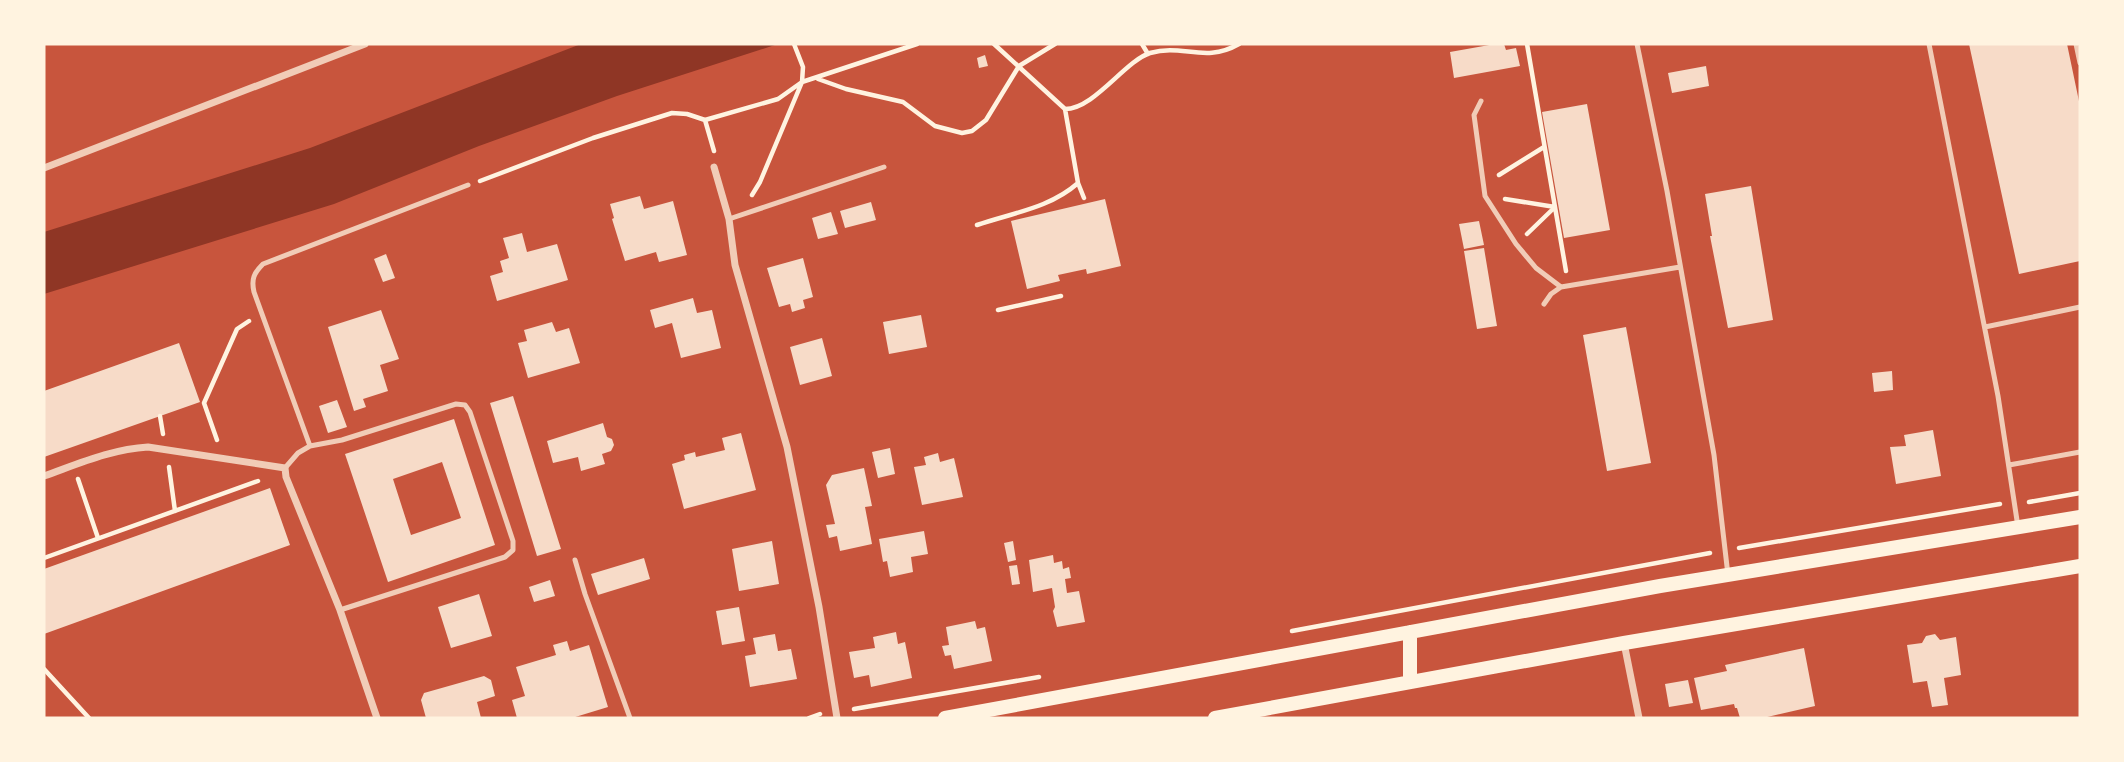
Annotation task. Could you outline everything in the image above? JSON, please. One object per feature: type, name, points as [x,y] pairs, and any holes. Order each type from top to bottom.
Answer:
[{"type":"main road","points":[[945,718],[1728,575],[2080,517]]},
{"type":"main road","points":[[1215,718],[1624,643],[2080,566]]},
{"type":"main road","points":[[1410,632],[1410,682]]},
{"type":"street","points":[[44,168],[365,44]]},
{"type":"street","points":[[714,167],[729,219],[735,265],[786,447],[819,607],[836,718]]},
{"type":"street","points":[[44,476],[129,448],[148,447],[285,468],[286,477],[340,610],[377,718]]},
{"type":"street","points":[[1624,643],[1639,718]]},
{"type":"lane","points":[[1637,44],[1714,454],[1728,575]]},
{"type":"lane","points":[[1929,44],[1985,327],[2018,527]]},
{"type":"lane","points":[[2076,44],[2080,63]]},
{"type":"lane","points":[[1481,101],[1474,116],[1485,196],[1516,244],[1536,268],[1565,287]]},
{"type":"lane","points":[[729,219],[884,167]]},
{"type":"lane","points":[[310,446],[261,314],[252,281],[255,271],[263,264],[468,186]]},
{"type":"lane","points":[[1544,304],[1551,294],[1565,287],[1680,267]]},
{"type":"lane","points":[[1985,327],[2080,307]]},
{"type":"lane","points":[[285,468],[298,453],[310,446],[342,440],[456,404],[465,405],[470,412],[513,541],[513,550],[505,557],[340,610]]},
{"type":"lane","points":[[2009,465],[2080,452]]},
{"type":"lane","points":[[575,560],[630,718]]},
{"type":"path","points":[[760,182],[802,82],[803,67],[794,44]]},
{"type":"path","points":[[468,186],[593,138],[672,113],[687,114],[705,120],[778,99],[802,82],[917,44]]},
{"type":"path","points":[[994,44],[1065,109],[1078,183],[1084,198]]},
{"type":"path","points":[[817,79],[846,89],[903,102],[935,126],[962,133],[972,131],[986,120],[1019,66],[1055,44]]},
{"type":"path","points":[[1142,44],[1147,54]]},
{"type":"path","points":[[1179,50],[1182,44]]},
{"type":"path","points":[[1065,109],[1084,103],[1147,54],[1179,50],[1199,55],[1212,54],[1230,50],[1239,44]]},
{"type":"path","points":[[1527,44],[1555,207],[1565,287]]},
{"type":"path","points":[[705,120],[714,153]]},
{"type":"path","points":[[1483,185],[1544,147]]},
{"type":"path","points":[[977,225],[1052,201],[1078,183]]},
{"type":"path","points":[[1485,196],[1555,207]]},
{"type":"path","points":[[1516,244],[1555,207]]},
{"type":"path","points":[[998,310],[1061,296]]},
{"type":"path","points":[[220,449],[204,403],[237,329],[261,314]]},
{"type":"path","points":[[74,466],[98,538]]},
{"type":"path","points":[[44,558],[267,480]]},
{"type":"path","points":[[44,669],[89,718]]},
{"type":"path","points":[[809,718],[821,714]]},
{"type":"shaded area","points":[[581,44],[778,44],[617,96],[479,146],[334,204],[44,294],[44,232],[310,148]]},
{"type":"building","points":[[1504,44],[1506,50],[1516,48],[1520,66],[1454,78],[1450,52]]},
{"type":"building","points":[[1969,44],[2067,44],[2080,106],[2080,261],[2019,274]]},
{"type":"building","points":[[985,55],[988,66],[979,68],[977,58]]},
{"type":"building","points":[[1706,66],[1709,86],[1672,93],[1668,73]]},
{"type":"building","points":[[1587,104],[1610,230],[1564,238],[1542,112]]},
{"type":"building","points":[[1751,186],[1773,320],[1728,328],[1710,236],[1705,194]]},
{"type":"building","points":[[640,196],[644,209],[673,201],[687,255],[659,262],[656,252],[625,261],[610,204]]},
{"type":"building","points":[[1105,199],[1121,266],[1087,274],[1086,269],[1058,275],[1060,281],[1027,289],[1011,221]]},
{"type":"building","points":[[871,202],[876,220],[845,228],[840,211]]},
{"type":"building","points":[[831,212],[838,234],[818,239],[812,218]]},
{"type":"building","points":[[1479,221],[1484,245],[1464,249],[1459,224]]},
{"type":"building","points":[[522,233],[527,252],[557,244],[568,280],[497,301],[490,276],[503,272],[500,261],[509,258],[503,238]]},
{"type":"building","points":[[1484,248],[1497,326],[1477,329],[1464,251]]},
{"type":"building","points":[[386,254],[395,278],[383,282],[374,259]]},
{"type":"building","points":[[803,258],[813,297],[803,300],[805,308],[792,312],[790,304],[779,307],[767,268]]},
{"type":"building","points":[[693,298],[697,313],[712,310],[721,348],[681,358],[672,323],[655,328],[650,310]]},
{"type":"building","points":[[381,310],[399,359],[380,365],[388,391],[363,399],[366,407],[354,411],[328,327]]},
{"type":"building","points":[[921,315],[927,347],[889,354],[883,322]]},
{"type":"building","points":[[552,322],[556,332],[569,328],[580,363],[528,378],[518,343],[527,341],[524,330]]},
{"type":"building","points":[[1626,327],[1651,463],[1607,471],[1583,335]]},
{"type":"building","points":[[822,338],[832,376],[800,385],[790,347]]},
{"type":"building","points":[[179,343],[200,402],[44,457],[44,391]]},
{"type":"building","points":[[1892,371],[1893,390],[1874,392],[1872,373]]},
{"type":"building","points":[[513,396],[561,549],[537,556],[490,403]]},
{"type":"building","points":[[337,400],[347,427],[328,433],[319,406]]},
{"type":"building","points":[[454,419],[495,545],[388,582],[345,454]],"holes":[[[442,462],[461,518],[411,535],[393,479]]]},
{"type":"building","points":[[603,423],[607,437],[612,439],[614,445],[611,451],[602,454],[605,464],[581,471],[578,457],[553,463],[547,441]]},
{"type":"building","points":[[1933,430],[1941,476],[1896,484],[1890,447],[1906,446],[1904,435]]},
{"type":"building","points":[[741,433],[756,490],[684,509],[672,464],[685,460],[684,455],[695,452],[696,457],[725,450],[722,438]]},
{"type":"building","points":[[890,448],[895,474],[878,478],[872,452]]},
{"type":"building","points":[[938,453],[940,462],[954,458],[963,497],[922,505],[914,467],[926,465],[924,457]]},
{"type":"building","points":[[864,468],[872,506],[865,507],[872,544],[840,551],[837,536],[829,538],[826,525],[835,524],[826,485],[832,475]]},
{"type":"building","points":[[270,488],[290,545],[44,634],[44,569]]},
{"type":"building","points":[[924,531],[928,554],[911,557],[913,572],[890,577],[887,561],[883,562],[879,539]]},
{"type":"building","points":[[772,541],[779,584],[739,591],[732,549]]},
{"type":"building","points":[[1013,541],[1016,560],[1008,562],[1004,543]]},
{"type":"building","points":[[1053,555],[1054,563],[1062,561],[1063,569],[1069,567],[1071,578],[1065,579],[1067,593],[1079,591],[1085,622],[1057,627],[1052,588],[1033,592],[1029,560]]},
{"type":"building","points":[[644,558],[650,579],[598,595],[591,574]]},
{"type":"building","points":[[1017,565],[1020,584],[1012,585],[1009,566]]},
{"type":"building","points":[[550,580],[555,596],[534,602],[529,587]]},
{"type":"building","points":[[479,594],[492,636],[451,648],[438,607]]},
{"type":"building","points":[[739,607],[745,641],[722,645],[716,611]]},
{"type":"building","points":[[975,621],[977,629],[985,627],[992,661],[954,669],[951,655],[945,656],[942,646],[949,645],[946,627]]},
{"type":"building","points":[[896,632],[898,644],[905,642],[912,678],[871,687],[869,675],[854,678],[849,652],[875,648],[873,637]]},
{"type":"building","points":[[775,634],[778,651],[791,649],[797,679],[750,687],[745,656],[756,654],[753,638]]},
{"type":"building","points":[[1935,634],[1940,640],[1956,637],[1961,675],[1944,678],[1948,705],[1932,707],[1927,681],[1913,683],[1907,645],[1922,643],[1926,636]]},
{"type":"building","points":[[567,641],[570,651],[589,645],[608,707],[572,718],[517,718],[512,700],[525,696],[516,667],[556,655],[553,645]]},
{"type":"building","points":[[1804,648],[1815,706],[1763,718],[1740,718],[1734,704],[1701,710],[1694,678],[1727,671],[1725,665]]},
{"type":"building","points":[[484,676],[491,680],[495,696],[477,702],[481,718],[426,718],[421,700],[424,693]]},
{"type":"building","points":[[1688,680],[1693,703],[1669,707],[1665,684]]}]
